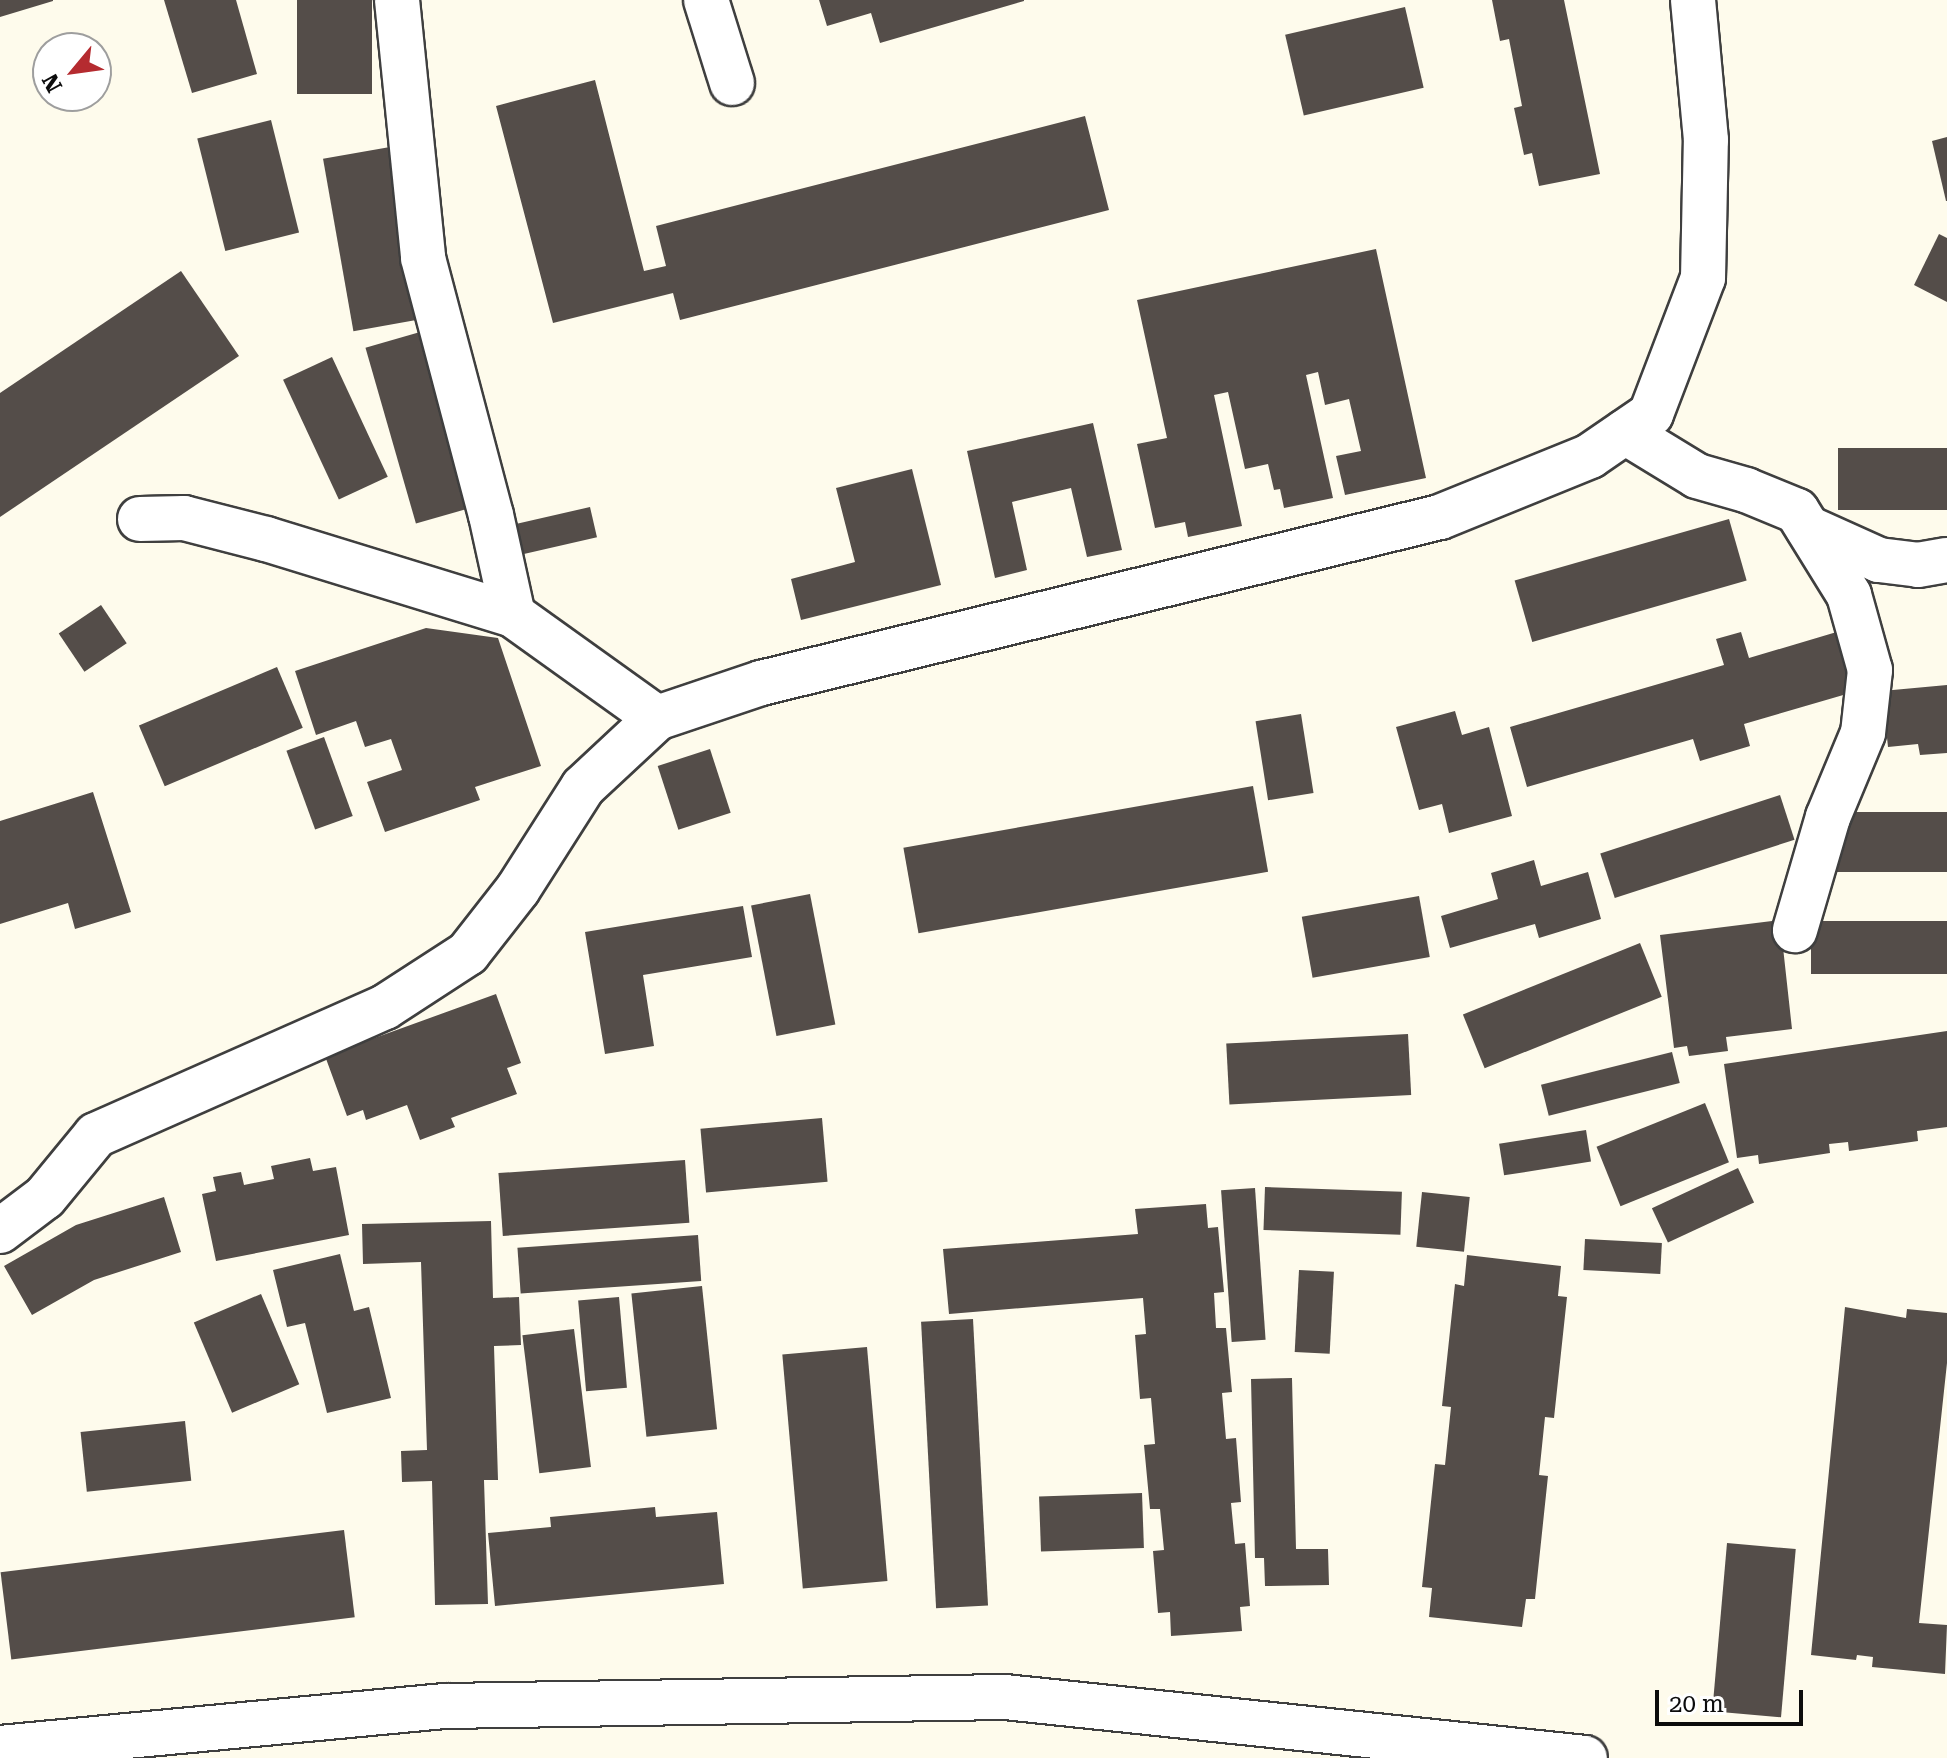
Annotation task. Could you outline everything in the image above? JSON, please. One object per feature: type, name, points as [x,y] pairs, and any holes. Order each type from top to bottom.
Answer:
[{"type":"street","points":[[397,0],[423,258],[491,515],[513,615]]},
{"type":"street","points":[[706,0],[732,83]]},
{"type":"street","points":[[0,1231],[45,1197],[96,1135],[385,1007],[468,953],[518,889],[583,787],[657,718],[761,683],[1440,517],[1590,456],[1651,414],[1703,278],[1706,140],[1693,0]]},
{"type":"street","points":[[1625,432],[1697,476],[1746,490],[1797,511],[1849,595],[1870,670],[1863,733],[1828,817],[1795,930]]},
{"type":"street","points":[[140,519],[184,518],[198,521],[513,615],[657,718]]},
{"type":"street","points":[[1808,528],[1879,560],[1918,565],[1947,560]]},
{"type":"street","points":[[0,1748],[445,1706],[1005,1697],[1585,1758]]},
{"type":"building","points":[[0,0],[53,0],[53,1],[0,17]]},
{"type":"building","points":[[164,0],[236,0],[257,74],[192,93]]},
{"type":"building","points":[[297,0],[372,0],[372,94],[297,94]]},
{"type":"building","points":[[819,0],[1024,1],[880,43],[871,13],[827,26]]},
{"type":"building","points":[[1492,0],[1564,0],[1600,174],[1539,186],[1532,153],[1524,155],[1514,108],[1522,106],[1509,39],[1500,41]]},
{"type":"building","points":[[1405,7],[1424,88],[1304,116],[1285,35]]},
{"type":"building","points":[[595,80],[644,271],[666,266],[656,226],[1085,116],[1109,210],[680,320],[673,293],[553,323],[496,106]]},
{"type":"building","points":[[271,120],[299,233],[225,251],[197,138]]},
{"type":"building","points":[[1947,137],[1947,201],[1946,201],[1932,141]]},
{"type":"building","points":[[390,147],[420,319],[353,331],[323,159]]},
{"type":"building","points":[[1939,234],[1947,238],[1947,302],[1914,285]]},
{"type":"building","points":[[1376,249],[1426,478],[1345,495],[1336,456],[1361,451],[1349,399],[1325,405],[1318,372],[1306,375],[1333,498],[1284,508],[1280,489],[1274,490],[1268,464],[1245,469],[1228,392],[1214,395],[1242,526],[1188,537],[1185,522],[1155,528],[1137,444],[1167,438],[1137,300]]},
{"type":"building","points":[[181,271],[239,356],[0,517],[0,393]]},
{"type":"building","points":[[427,330],[477,506],[416,524],[365,348]]},
{"type":"building","points":[[332,357],[388,477],[339,499],[283,380]]},
{"type":"building","points":[[1093,423],[1122,550],[1087,557],[1071,488],[1012,502],[1027,570],[995,578],[967,451]]},
{"type":"building","points":[[1838,448],[1947,448],[1947,510],[1838,510]]},
{"type":"building","points":[[912,469],[941,585],[801,620],[791,579],[855,562],[836,488]]},
{"type":"building","points":[[590,507],[597,537],[524,554],[517,524]]},
{"type":"building","points":[[1729,519],[1747,581],[1532,642],[1515,580]]},
{"type":"building","points":[[101,605],[127,643],[84,672],[59,634]]},
{"type":"building","points":[[426,628],[498,638],[541,766],[475,787],[480,800],[385,832],[367,782],[402,770],[391,739],[365,747],[356,721],[316,735],[295,671]]},
{"type":"building","points":[[1840,631],[1857,691],[1744,724],[1750,746],[1700,761],[1693,739],[1527,787],[1510,727],[1724,665],[1716,639],[1741,632],[1749,658]]},
{"type":"building","points":[[277,667],[303,728],[165,786],[139,726]]},
{"type":"building","points":[[1947,685],[1947,753],[1920,755],[1918,744],[1888,747],[1882,691]]},
{"type":"building","points":[[1455,711],[1462,735],[1489,727],[1512,816],[1449,833],[1442,804],[1419,810],[1396,727]]},
{"type":"building","points":[[1301,714],[1314,793],[1268,800],[1256,721]]},
{"type":"building","points":[[324,737],[353,816],[315,830],[286,751]]},
{"type":"building","points":[[710,749],[731,813],[678,830],[658,766]]},
{"type":"building","points":[[1253,786],[1268,872],[919,933],[903,848]]},
{"type":"building","points":[[93,792],[131,912],[75,929],[68,903],[0,924],[0,821]]},
{"type":"building","points":[[1780,795],[1795,840],[1615,898],[1600,853]]},
{"type":"building","points":[[1835,812],[1947,812],[1947,872],[1835,872]]},
{"type":"building","points":[[1534,860],[1541,886],[1588,872],[1601,919],[1539,938],[1535,924],[1450,948],[1441,916],[1498,899],[1491,873]]},
{"type":"building","points":[[810,894],[835,1025],[776,1036],[751,905]]},
{"type":"building","points":[[1419,896],[1430,957],[1313,978],[1302,917]]},
{"type":"building","points":[[743,906],[752,957],[643,975],[654,1046],[605,1054],[585,932]]},
{"type":"building","points":[[1780,920],[1792,1029],[1726,1037],[1728,1051],[1689,1056],[1687,1046],[1674,1048],[1660,935]]},
{"type":"building","points":[[1811,921],[1947,921],[1947,974],[1811,974]]},
{"type":"building","points":[[1640,943],[1662,997],[1485,1068],[1463,1015]]},
{"type":"building","points":[[496,994],[521,1063],[507,1068],[517,1094],[451,1118],[455,1127],[420,1140],[407,1105],[366,1120],[363,1110],[347,1116],[325,1056]]},
{"type":"building","points":[[1947,1031],[1947,1127],[1917,1131],[1918,1141],[1849,1151],[1848,1142],[1829,1144],[1830,1153],[1759,1164],[1758,1155],[1737,1158],[1724,1064]]},
{"type":"building","points":[[1408,1034],[1411,1095],[1229,1104],[1226,1044]]},
{"type":"building","points":[[1672,1052],[1680,1083],[1549,1116],[1541,1085]]},
{"type":"building","points":[[1705,1103],[1729,1162],[1620,1206],[1597,1147]]},
{"type":"building","points":[[822,1118],[828,1182],[706,1192],[700,1129]]},
{"type":"building","points":[[1586,1130],[1591,1162],[1504,1175],[1499,1144]]},
{"type":"building","points":[[310,1158],[313,1171],[336,1167],[349,1235],[216,1261],[202,1194],[216,1191],[213,1177],[241,1172],[244,1185],[274,1179],[271,1166]]},
{"type":"building","points":[[685,1160],[689,1223],[503,1236],[498,1173]]},
{"type":"building","points":[[1738,1168],[1754,1202],[1668,1243],[1652,1208]]},
{"type":"building","points":[[1265,1187],[1402,1192],[1400,1235],[1263,1230]]},
{"type":"building","points":[[1255,1188],[1266,1340],[1232,1342],[1221,1190]]},
{"type":"building","points":[[1422,1192],[1470,1197],[1464,1252],[1416,1247]]},
{"type":"building","points":[[164,1197],[181,1252],[94,1280],[32,1315],[4,1266],[76,1225]]},
{"type":"building","points":[[1206,1204],[1208,1228],[1218,1227],[1224,1292],[1214,1293],[1216,1328],[1226,1328],[1232,1392],[1222,1393],[1226,1439],[1236,1438],[1241,1502],[1231,1503],[1235,1544],[1245,1543],[1250,1606],[1240,1607],[1242,1631],[1171,1636],[1170,1612],[1158,1613],[1153,1551],[1164,1550],[1160,1509],[1150,1509],[1144,1445],[1155,1444],[1151,1398],[1140,1399],[1135,1335],[1146,1334],[1143,1298],[949,1314],[943,1249],[1138,1234],[1135,1209]]},
{"type":"building","points":[[491,1221],[493,1298],[519,1297],[521,1345],[494,1346],[498,1480],[484,1480],[488,1604],[435,1605],[432,1481],[402,1482],[401,1451],[427,1450],[421,1262],[363,1264],[362,1224]]},
{"type":"building","points":[[698,1235],[701,1281],[521,1294],[517,1248]]},
{"type":"building","points":[[1585,1239],[1662,1243],[1660,1274],[1583,1270]]},
{"type":"building","points":[[340,1254],[354,1311],[369,1307],[391,1398],[327,1413],[305,1323],[287,1327],[273,1270]]},
{"type":"building","points":[[1467,1255],[1561,1266],[1558,1296],[1567,1297],[1554,1418],[1545,1417],[1539,1475],[1548,1476],[1535,1599],[1526,1599],[1522,1627],[1429,1617],[1432,1588],[1422,1587],[1435,1464],[1445,1465],[1451,1407],[1442,1406],[1455,1284],[1464,1286]]},
{"type":"building","points":[[1299,1270],[1334,1272],[1330,1354],[1295,1352]]},
{"type":"building","points":[[702,1286],[717,1429],[646,1437],[631,1293]]},
{"type":"building","points":[[261,1294],[299,1384],[232,1413],[194,1323]]},
{"type":"building","points":[[619,1297],[627,1388],[586,1391],[578,1301]]},
{"type":"building","points":[[1845,1307],[1906,1318],[1907,1309],[1947,1313],[1947,1363],[1919,1623],[1947,1625],[1945,1674],[1872,1667],[1873,1657],[1857,1655],[1856,1660],[1811,1655]]},
{"type":"building","points":[[973,1319],[988,1606],[936,1608],[921,1322]]},
{"type":"building","points":[[574,1329],[591,1467],[539,1473],[522,1335]]},
{"type":"building","points":[[867,1347],[887,1581],[803,1589],[782,1354]]},
{"type":"building","points":[[1292,1378],[1296,1549],[1328,1549],[1329,1585],[1265,1586],[1264,1558],[1255,1558],[1251,1379]]},
{"type":"building","points":[[185,1421],[191,1481],[87,1492],[81,1432]]},
{"type":"building","points":[[1142,1493],[1144,1548],[1041,1552],[1039,1497]]},
{"type":"building","points":[[655,1507],[656,1517],[717,1512],[724,1584],[495,1606],[488,1533],[551,1527],[550,1517]]},
{"type":"building","points":[[344,1530],[355,1617],[11,1660],[1,1572]]},
{"type":"building","points":[[1727,1543],[1796,1549],[1781,1717],[1712,1711]]}]
